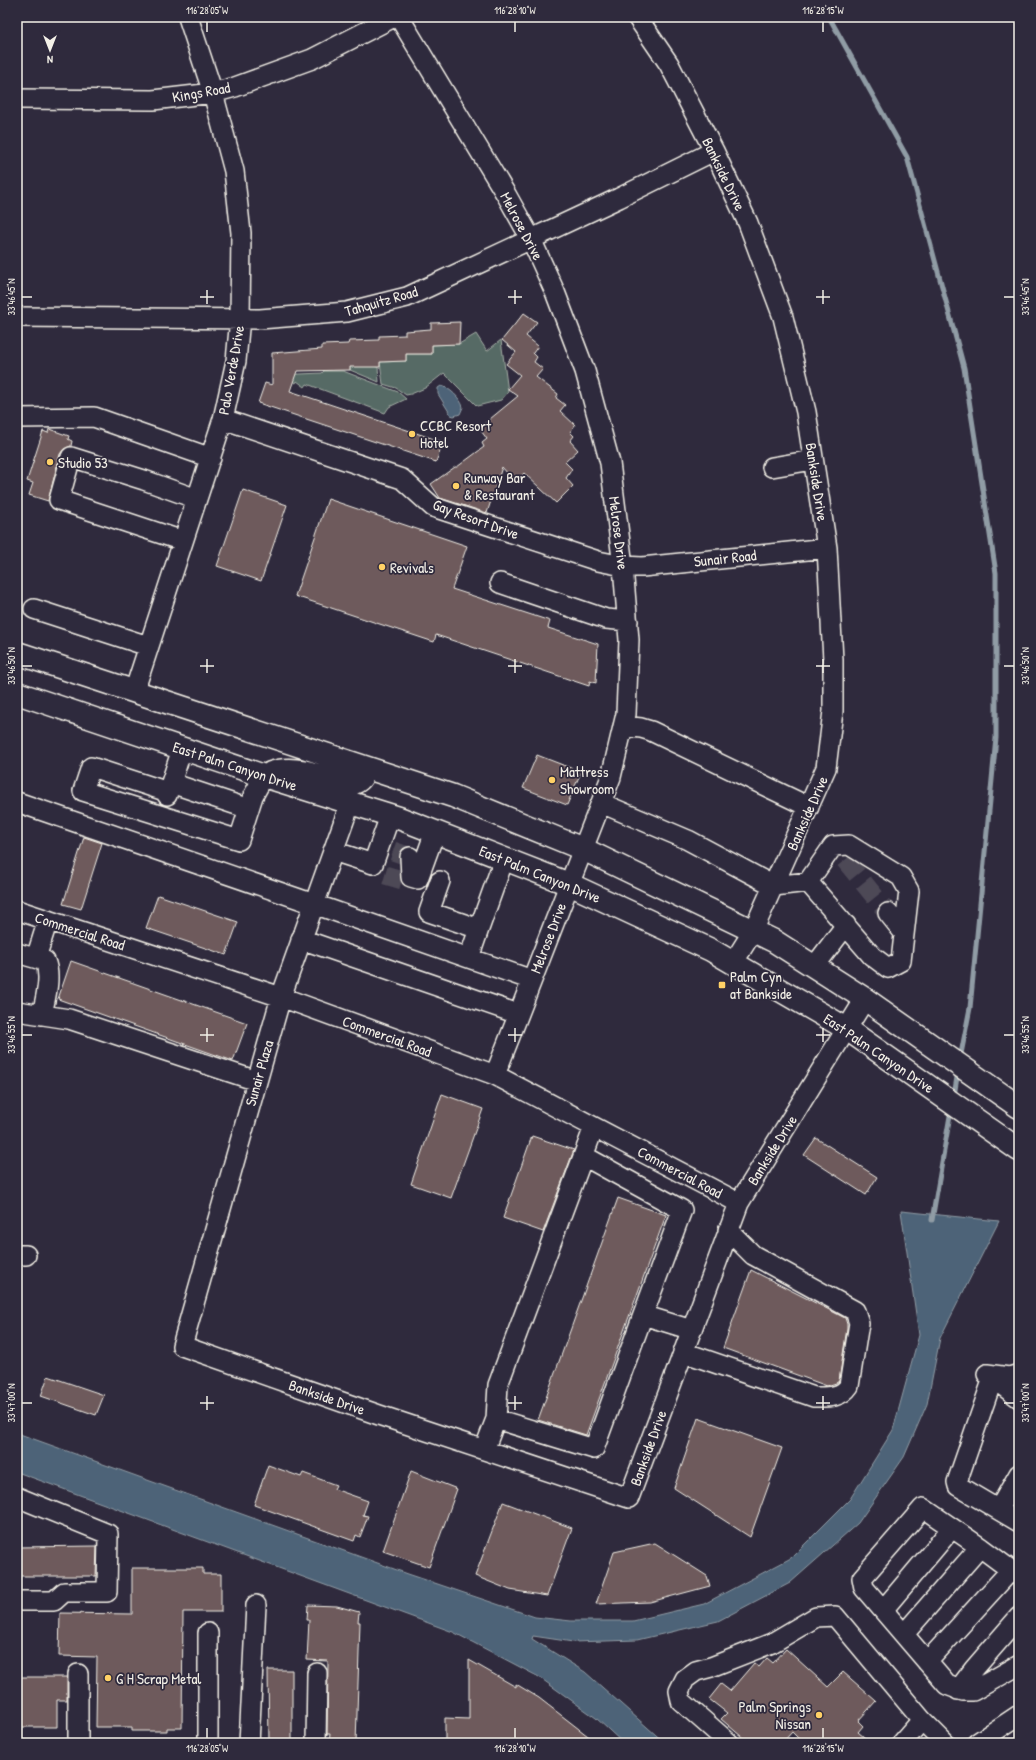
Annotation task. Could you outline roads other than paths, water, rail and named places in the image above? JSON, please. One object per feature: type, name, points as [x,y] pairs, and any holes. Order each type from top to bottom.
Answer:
[{"type":"main road","points":[[17,653],[453,796],[582,850],[774,941],[865,999],[1018,1107]]},
{"type":"main road","name":"East Palm Canyon Drive","points":[[17,693],[182,749],[390,816],[569,884],[711,950],[846,1029],[1016,1148]]},
{"type":"main road","points":[[264,776],[277,771],[306,771],[348,784],[355,784],[360,780],[367,768]]},
{"type":"street","name":"Palo Verde Drive","points":[[134,692],[223,419],[236,360],[240,318],[240,233],[234,171],[213,93],[188,17]]},
{"type":"street","name":"Kings Road","points":[[17,99],[153,100],[213,93],[235,87],[312,59],[394,17]]},
{"type":"street","name":"Melrose Drive","points":[[399,17],[531,239],[555,292],[584,371],[610,463],[623,566],[628,621],[626,714],[611,777],[495,1075]]},
{"type":"street","name":"Bankside Drive","points":[[637,17],[668,64],[714,151],[748,222],[783,317],[806,412],[827,548],[833,660],[833,711],[826,768],[753,931],[733,963]]},
{"type":"street","name":"Tahquitz Road","points":[[17,317],[240,318],[292,317],[347,312],[407,297],[714,151]]},
{"type":"street","points":[[17,418],[94,417],[211,458]]},
{"type":"street","name":"Gay Resort Drive","points":[[223,419],[402,479],[433,506],[598,561],[623,566]]},
{"type":"street","points":[[183,541],[58,500],[71,457],[144,480],[197,499]]},
{"type":"street","points":[[772,467],[813,460]]},
{"type":"street","name":"Sunair Road","points":[[623,566],[642,566],[827,548]]},
{"type":"street","points":[[500,583],[606,619],[628,621]]},
{"type":"street","points":[[34,609],[148,646]]},
{"type":"street","points":[[623,726],[642,728],[651,731],[809,807]]},
{"type":"street","points":[[161,815],[182,749]]},
{"type":"street","points":[[249,809],[91,767],[83,791],[239,840],[249,809],[253,796],[264,776]]},
{"type":"street","points":[[17,802],[532,980]]},
{"type":"street","points":[[601,803],[688,840],[774,886],[808,882],[833,846]]},
{"type":"street","name":"Sunair Plaza","points":[[182,1346],[281,997],[350,804]]},
{"type":"street","points":[[390,816],[396,867]]},
{"type":"street","points":[[333,850],[396,867],[418,880],[435,832]]},
{"type":"street","points":[[808,882],[872,956],[888,968],[901,962],[909,891],[901,877],[849,845],[833,846]]},
{"type":"street","points":[[833,846],[845,860]]},
{"type":"street","points":[[469,958],[504,859]]},
{"type":"street","points":[[440,881],[429,912],[479,929]]},
{"type":"street","name":"Commercial Road","points":[[17,910],[281,997],[495,1075],[739,1203]]},
{"type":"street","points":[[888,913],[904,932]]},
{"type":"street","points":[[36,958],[48,920]]},
{"type":"street","points":[[814,966],[846,925]]},
{"type":"street","points":[[301,939],[518,1014]]},
{"type":"street","points":[[17,953],[46,961],[48,966],[42,1015]]},
{"type":"street","name":"Bankside Drive","points":[[182,1346],[484,1450],[629,1498],[739,1203],[865,999]]},
{"type":"street","points":[[17,1011],[69,1019],[257,1081]]},
{"type":"street","points":[[484,1450],[496,1419],[498,1385],[594,1127]]},
{"type":"street","points":[[496,1419],[594,1449],[682,1210],[584,1156]]},
{"type":"street","points":[[683,1352],[814,1397],[833,1396],[844,1392],[849,1386],[859,1323],[855,1311],[753,1255],[728,1230]]},
{"type":"street","points":[[643,1315],[692,1330]]},
{"type":"street","points":[[1019,1374],[1009,1377],[987,1374],[1019,1398]]},
{"type":"street","points":[[993,1378],[957,1482],[958,1486],[1019,1522]]},
{"type":"street","points":[[999,1509],[1019,1474]]},
{"type":"street","points":[[17,1497],[108,1534],[107,1592],[64,1592],[54,1601],[17,1601]]},
{"type":"street","points":[[927,1662],[1015,1573],[980,1546],[923,1508],[862,1578],[864,1588],[904,1634],[927,1662],[947,1685],[958,1690],[973,1691],[1019,1665]]},
{"type":"street","points":[[883,1610],[952,1528]]},
{"type":"street","points":[[904,1634],[980,1546]]},
{"type":"street","points":[[249,1743],[256,1605]]},
{"type":"street","points":[[729,1743],[681,1701],[679,1691],[685,1680],[696,1671],[711,1667],[772,1643],[816,1617],[822,1616],[835,1616],[922,1720],[945,1743]]},
{"type":"street","points":[[958,1690],[1019,1617]]},
{"type":"street","points":[[208,1633],[208,1743]]},
{"type":"street","points":[[316,1743],[317,1673]]},
{"type":"street","points":[[78,1674],[78,1743]]},
{"type":"street","points":[[977,1743],[1019,1715]]},
{"type":"street","points":[[902,1743],[922,1720]]},
{"type":"water","points":[[441,386],[451,391],[460,400],[463,407],[460,414],[454,416],[451,415],[438,394],[438,388]]},
{"type":"water","points":[[901,1211],[999,1221],[940,1338],[927,1404],[904,1457],[858,1523],[790,1583],[718,1621],[637,1640],[573,1642],[533,1636],[532,1639],[585,1672],[665,1743],[623,1743],[596,1718],[539,1677],[453,1632],[17,1472],[17,1433],[408,1574],[535,1617],[571,1621],[633,1621],[704,1604],[791,1558],[850,1499],[893,1430],[919,1335]]},
{"type":"waterway","points":[[829,17],[907,157],[964,368],[996,573],[996,738],[970,1008],[960,1059]]},
{"type":"waterway","points":[[954,1096],[958,1071]]},
{"type":"waterway","points":[[932,1220],[951,1110]]},
{"type":"tunnel","points":[[393,851],[410,857]]},
{"type":"tunnel","points":[[845,860],[888,913]]},
{"type":"tunnel","points":[[385,875],[402,880]]},
{"type":"place","name":"CCBC Resort Hotel","points":[[412,434]]},
{"type":"place","name":"Studio 53","points":[[50,462]]},
{"type":"place","name":"Runway Bar & Restaurant","points":[[456,486]]},
{"type":"place","name":"Revivals","points":[[382,567]]},
{"type":"place","name":"Mattress Showroom","points":[[552,780]]},
{"type":"place","name":"Palm Cyn at Bankside","points":[[722,985]]},
{"type":"place","name":"G H Scrap Metal","points":[[108,1678]]},
{"type":"place","name":"Palm Springs Nissan","points":[[819,1715]]}]
